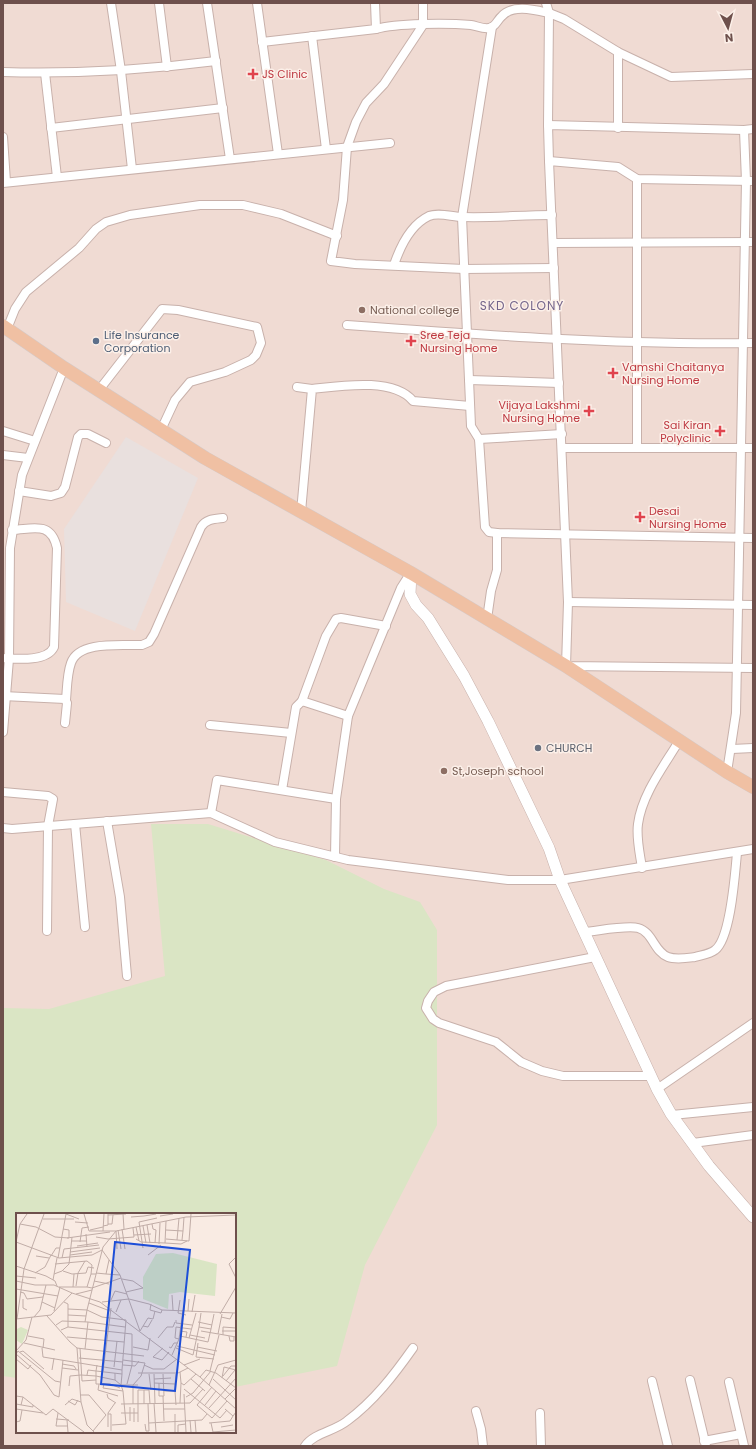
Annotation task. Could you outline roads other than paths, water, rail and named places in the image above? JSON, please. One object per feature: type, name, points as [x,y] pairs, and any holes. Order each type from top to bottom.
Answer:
[{"type":"main road","points":[[5,328],[64,368],[205,458],[410,573],[566,666],[727,772],[753,787]]},
{"type":"street","points":[[111,3],[127,118],[132,169]]},
{"type":"street","points":[[159,3],[167,68]]},
{"type":"street","points":[[207,3],[230,159]]},
{"type":"street","points":[[257,3],[278,154]]},
{"type":"street","points":[[375,3],[376,30]]},
{"type":"street","points":[[423,3],[423,25],[384,84],[366,103],[356,122],[347,147],[343,200],[331,261],[355,264],[464,269],[554,268]]},
{"type":"street","points":[[546,3],[549,13],[549,161],[558,340],[564,535],[568,602],[566,666],[753,668]]},
{"type":"street","points":[[753,74],[671,77],[618,52],[564,18],[529,9],[513,10],[502,15],[492,27],[462,217],[471,426],[479,439],[485,527],[488,532],[564,535],[753,538]]},
{"type":"street","points":[[262,42],[376,30],[384,27],[423,25],[492,27]]},
{"type":"street","points":[[312,36],[326,149]]},
{"type":"street","points":[[618,52],[618,128]]},
{"type":"street","points":[[3,72],[45,73],[121,71],[167,68],[216,61]]},
{"type":"street","points":[[45,73],[57,177]]},
{"type":"street","points":[[51,128],[223,108]]},
{"type":"street","points":[[548,125],[618,128],[753,129]]},
{"type":"street","points":[[727,772],[732,749],[736,713],[744,242],[750,181],[744,130]]},
{"type":"street","points":[[3,137],[5,182],[390,143]]},
{"type":"street","points":[[549,161],[618,167],[637,179],[750,181]]},
{"type":"street","points":[[637,179],[637,448]]},
{"type":"street","points":[[5,328],[26,292],[79,248],[96,229],[106,222],[130,214],[200,205],[243,205],[281,214],[337,236]]},
{"type":"street","points":[[394,265],[400,246],[406,237],[430,216],[437,215],[462,217],[552,215]]},
{"type":"street","points":[[553,243],[753,242]]},
{"type":"street","points":[[99,390],[162,309],[178,310],[257,327],[261,343],[256,355],[251,360],[226,372],[190,382],[175,400],[161,430]]},
{"type":"street","points":[[347,325],[558,340],[753,342]]},
{"type":"street","points":[[3,732],[7,615],[6,569],[12,530],[22,475],[64,368]]},
{"type":"street","points":[[469,380],[559,383]]},
{"type":"street","points":[[297,387],[312,389],[351,384],[398,388],[407,394],[413,401],[470,406]]},
{"type":"street","points":[[301,512],[312,389]]},
{"type":"street","points":[[3,430],[35,442]]},
{"type":"street","points":[[19,491],[51,496],[61,493],[65,487],[74,448],[81,434],[88,434],[106,443]]},
{"type":"street","points":[[479,439],[562,434]]},
{"type":"street","points":[[562,448],[753,448]]},
{"type":"street","points":[[3,455],[28,458]]},
{"type":"street","points":[[65,723],[70,663],[81,651],[91,647],[137,645],[149,642],[154,634],[201,527],[204,522],[223,518]]},
{"type":"street","points":[[6,659],[43,657],[51,652],[54,647],[57,548],[54,538],[51,532],[44,529],[12,530]]},
{"type":"street","points":[[487,619],[491,591],[497,570],[497,533]]},
{"type":"street","points":[[336,857],[336,799],[348,716],[402,588],[410,573]]},
{"type":"street","points":[[410,573],[410,594],[416,605],[428,618],[464,676],[488,721],[549,848],[560,880],[650,1076],[672,1115],[753,1217]]},
{"type":"street","points":[[568,602],[753,605]]},
{"type":"street","points":[[282,790],[296,707],[302,702],[326,636],[336,619],[341,618],[386,626]]},
{"type":"street","points":[[5,696],[61,698],[66,700]]},
{"type":"street","points":[[302,702],[348,716]]},
{"type":"street","points":[[210,725],[291,733]]},
{"type":"street","points":[[642,868],[639,849],[638,824],[645,798],[679,740]]},
{"type":"street","points":[[732,749],[753,748]]},
{"type":"street","points":[[212,812],[217,780],[336,799]]},
{"type":"street","points":[[3,792],[51,797],[53,803],[48,826],[48,931]]},
{"type":"street","points":[[3,828],[12,829],[212,812],[275,842],[348,860],[508,880],[560,880],[737,853],[753,849]]},
{"type":"street","points":[[107,821],[120,897],[127,976]]},
{"type":"street","points":[[75,824],[85,927]]},
{"type":"street","points":[[584,932],[635,927],[648,932],[657,947],[666,956],[674,958],[690,958],[710,953],[717,949],[723,938],[734,893],[737,853]]},
{"type":"street","points":[[595,957],[446,986],[434,992],[428,1001],[426,1008],[428,1015],[439,1023],[486,1037],[508,1051],[521,1062],[542,1071],[563,1076],[650,1076]]},
{"type":"street","points":[[657,1089],[753,1022]]},
{"type":"street","points":[[672,1115],[753,1107]]},
{"type":"street","points":[[693,1143],[753,1135]]},
{"type":"street","points":[[305,1446],[316,1437],[347,1421],[389,1383],[413,1348]]},
{"type":"street","points":[[690,1380],[705,1443],[741,1434]]},
{"type":"street","points":[[652,1381],[668,1446]]},
{"type":"street","points":[[729,1382],[744,1446]]},
{"type":"street","points":[[476,1411],[481,1429],[483,1446]]},
{"type":"street","points":[[540,1413],[541,1446]]},
{"type":"place","name":"JS Clinic","points":[[253,74]]},
{"type":"place","name":"National college","points":[[362,310]]},
{"type":"place","name":"Life Insurance Corporation","points":[[96,341]]},
{"type":"place","name":"Sree Teja Nursing Home","points":[[411,341]]},
{"type":"place","name":"Vamshi Chaitanya Nursing Home","points":[[613,373]]},
{"type":"place","name":"Vijaya Lakshmi Nursing Home","points":[[589,411]]},
{"type":"place","name":"Sai Kiran Polyclinic","points":[[720,431]]},
{"type":"place","name":"Desai Nursing Home","points":[[640,517]]},
{"type":"place","name":"CHURCH","points":[[538,748]]},
{"type":"place","name":"St,Joseph school","points":[[444,771]]},
{"type":"district","name":"SKD COLONY","points":[[522,305]]}]
